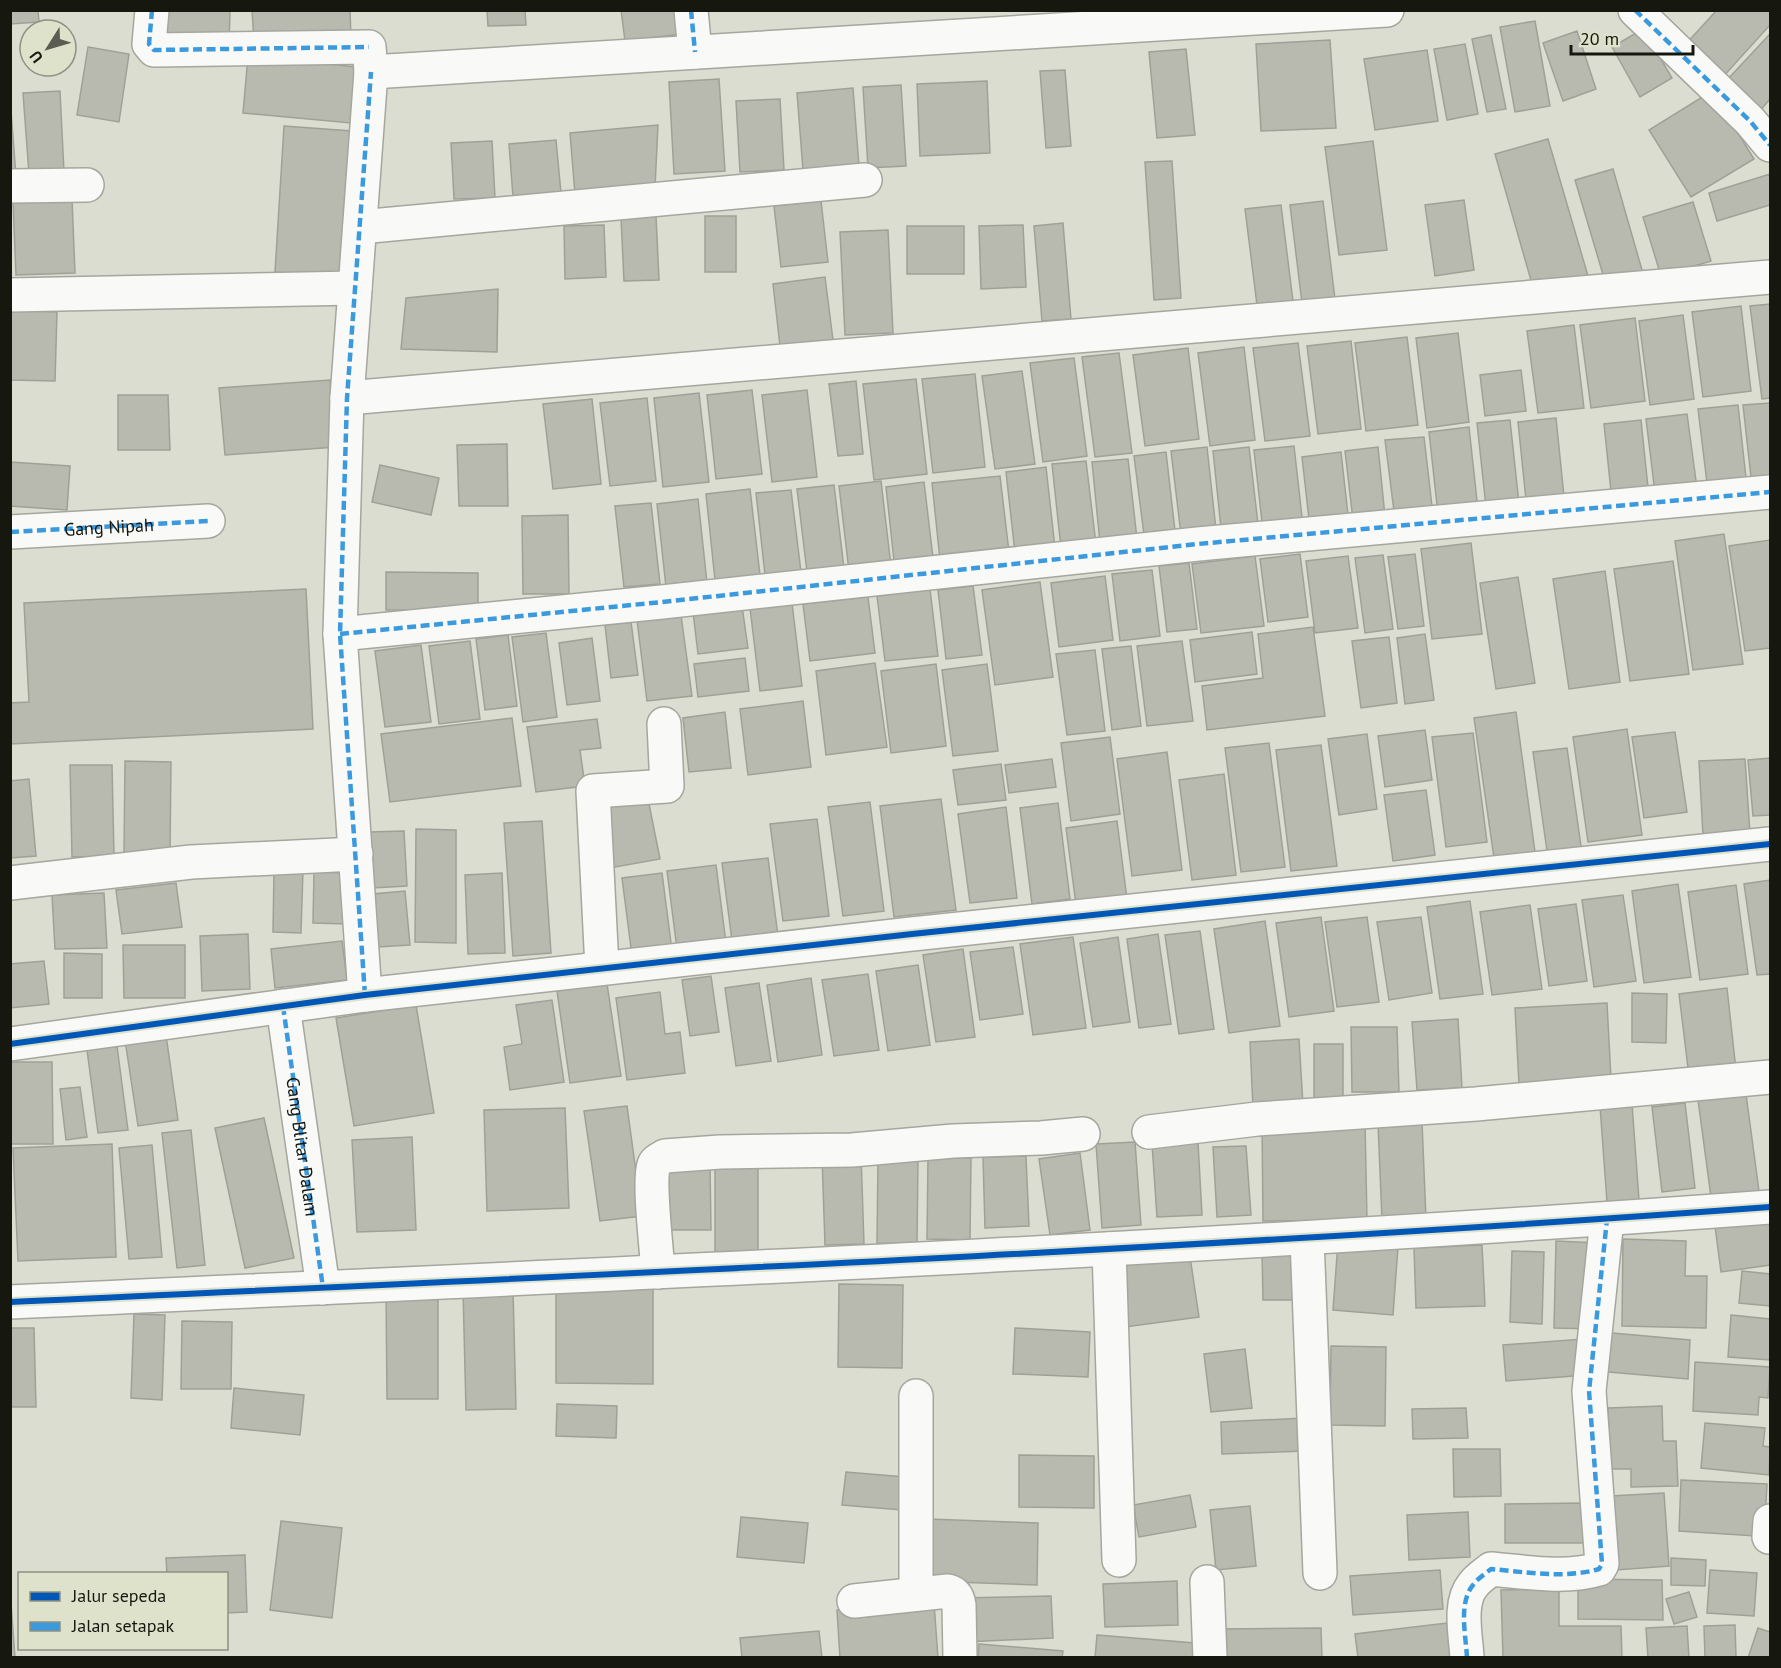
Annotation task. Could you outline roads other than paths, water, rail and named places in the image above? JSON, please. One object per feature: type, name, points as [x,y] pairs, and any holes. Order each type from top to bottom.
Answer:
[{"type":"street","points":[[152,10],[149,44],[154,50],[369,47],[371,72],[347,398],[340,634],[365,995]]},
{"type":"street","points":[[371,72],[693,34],[1387,10]]},
{"type":"street","points":[[1635,10],[1750,121],[1770,145]]},
{"type":"street","points":[[360,227],[865,180]]},
{"type":"street","points":[[10,186],[87,185]]},
{"type":"street","points":[[347,398],[1770,277]]},
{"type":"street","points":[[10,295],[355,288]]},
{"type":"street","points":[[340,634],[1198,544],[1770,492]]},
{"type":"street","name":"Gang Nipah","points":[[10,532],[208,521]]},
{"type":"street","points":[[602,968],[592,790],[667,786],[664,724]]},
{"type":"street","points":[[10,1044],[365,995],[602,968],[912,933],[1770,844]]},
{"type":"street","points":[[10,883],[191,862],[356,854]]},
{"type":"street","name":"Gang Blitar Dalam","points":[[283,1006],[323,1288]]},
{"type":"street","points":[[1149,1132],[1257,1119],[1476,1104],[1770,1077]]},
{"type":"street","points":[[658,1272],[653,1166],[664,1156],[720,1152],[852,1150],[953,1141],[1083,1134]]},
{"type":"street","points":[[10,1302],[1109,1249],[1770,1207]]},
{"type":"street","points":[[1467,1658],[1465,1613],[1467,1595],[1473,1585],[1491,1569],[1561,1574],[1594,1571],[1602,1564],[1590,1391],[1607,1219]]},
{"type":"street","points":[[1307,1238],[1320,1573]]},
{"type":"street","points":[[1109,1249],[1119,1560]]},
{"type":"street","points":[[916,1396],[916,1593]]},
{"type":"street","points":[[1207,1582],[1210,1658]]},
{"type":"street","points":[[854,1601],[948,1591],[956,1595],[959,1605],[960,1658]]}]
